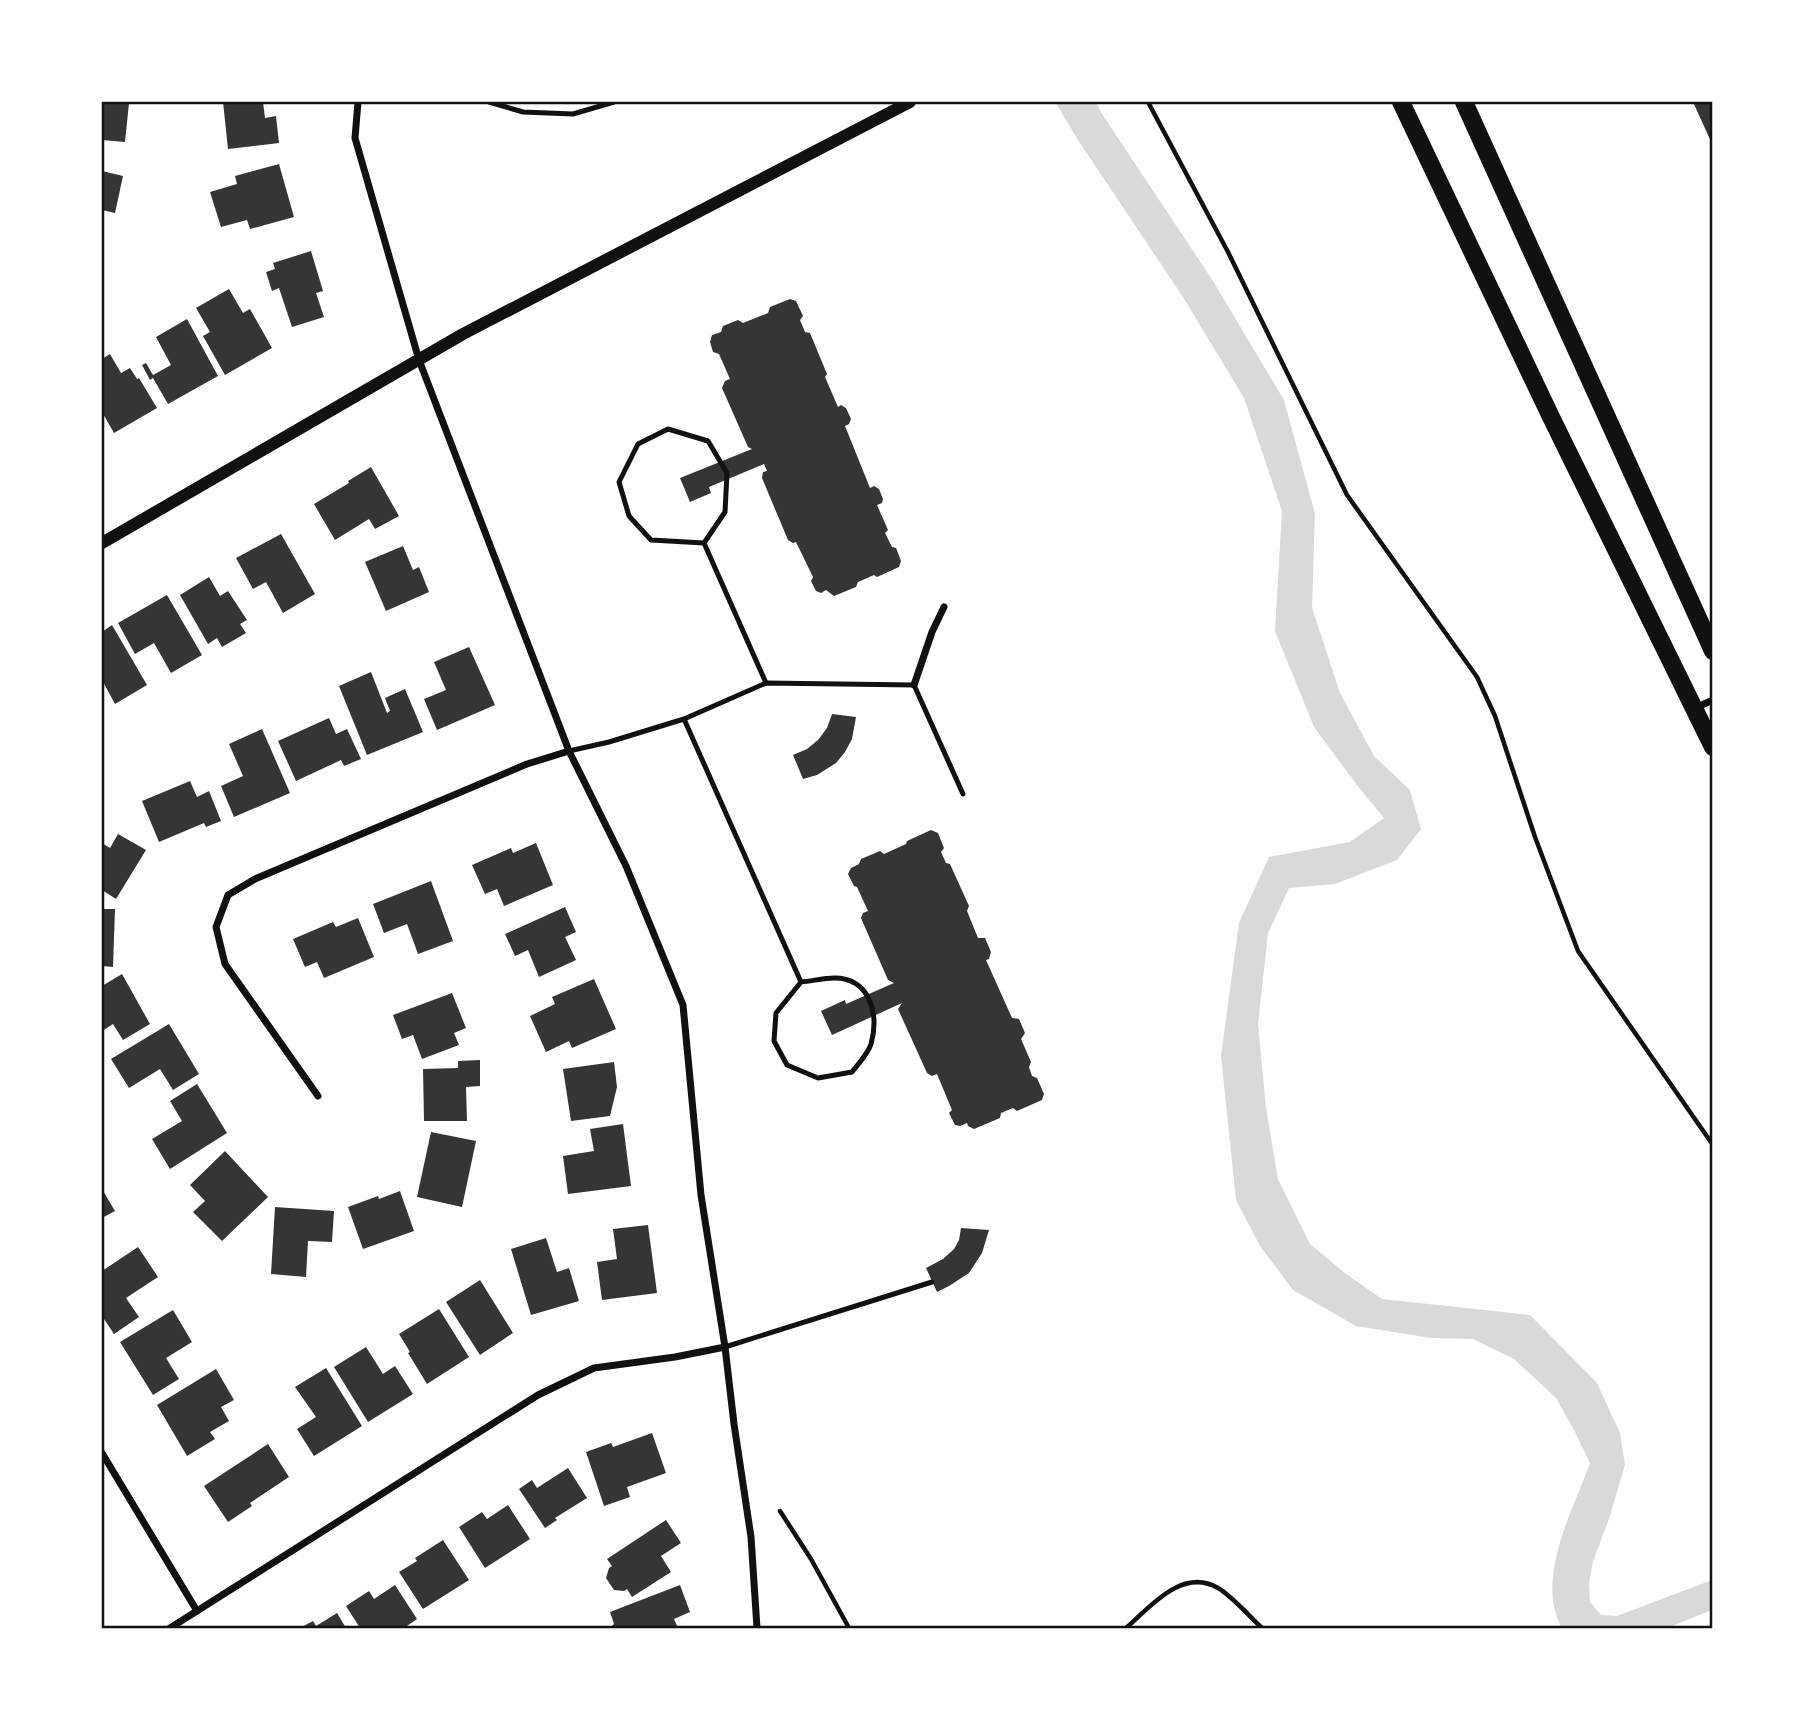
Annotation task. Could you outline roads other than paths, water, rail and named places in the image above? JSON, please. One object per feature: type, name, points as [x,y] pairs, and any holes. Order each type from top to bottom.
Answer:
[{"type":"main road","points":[[1401,102],[1551,417],[1713,747]]},
{"type":"main road","points":[[1464,102],[1713,651]]},
{"type":"street","points":[[358,102],[355,138],[419,360],[569,751],[626,866],[683,1005],[701,1195],[751,1537],[757,1629]]},
{"type":"street","points":[[102,543],[463,334],[909,102]]},
{"type":"street","points":[[914,685],[932,632],[944,607]]},
{"type":"street","points":[[1694,709],[1713,700]]},
{"type":"street","points":[[318,1096],[225,964],[216,927],[228,895],[255,879],[527,764],[569,751]]},
{"type":"street","points":[[170,1629],[538,1395],[594,1368],[725,1347]]},
{"type":"street","points":[[102,1453],[197,1611]]},
{"type":"lane","points":[[489,102],[523,113],[573,114],[614,102]]},
{"type":"lane","points":[[668,429],[708,441],[727,473],[725,512],[704,543],[651,540],[629,516],[619,482],[638,444],[668,429]]},
{"type":"lane","points":[[704,543],[766,683]]},
{"type":"lane","points":[[569,751],[684,719],[766,683],[914,685],[963,794]]},
{"type":"lane","points":[[684,719],[801,982]]},
{"type":"lane","points":[[836,978],[849,981],[865,990],[875,1015],[871,1047],[852,1072],[818,1077],[787,1065],[780,1053],[774,1041],[776,1013],[801,982],[836,978]]},
{"type":"lane","points":[[725,1347],[932,1282]]}]
